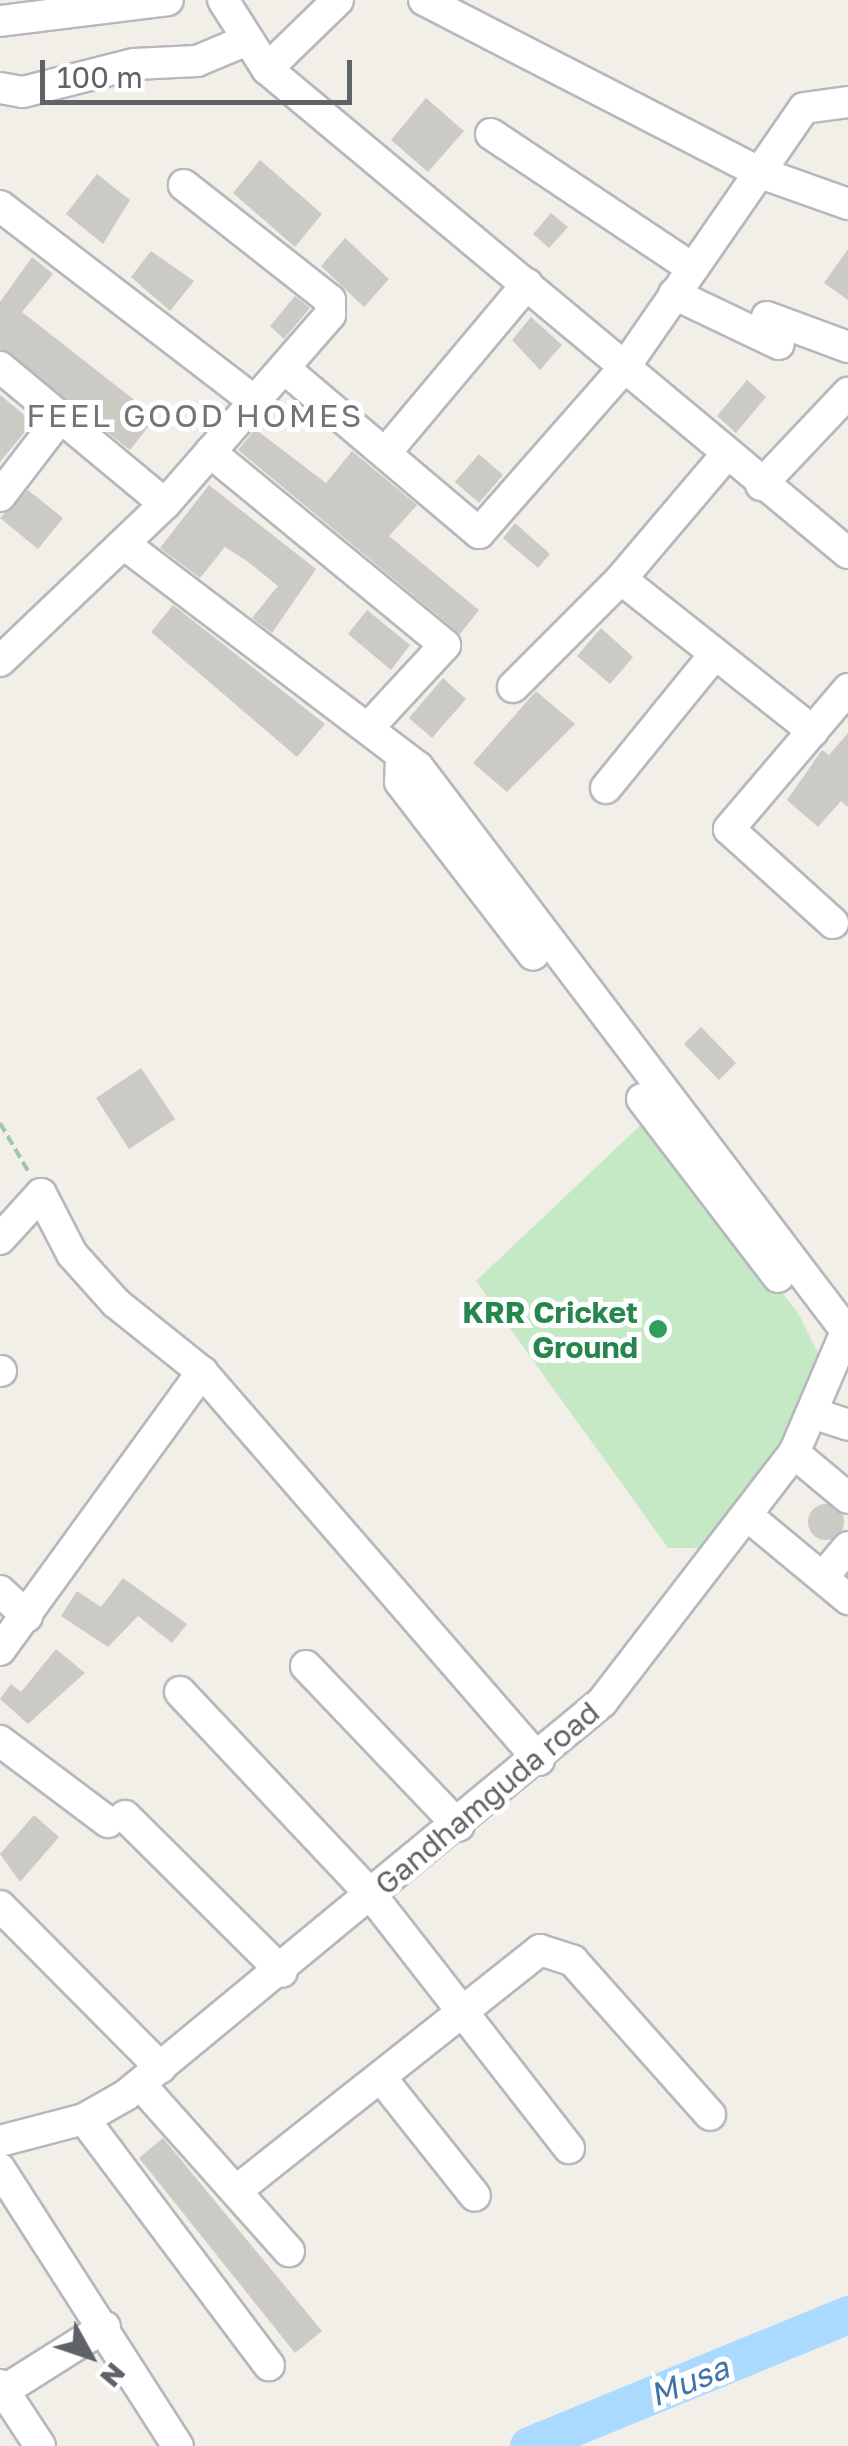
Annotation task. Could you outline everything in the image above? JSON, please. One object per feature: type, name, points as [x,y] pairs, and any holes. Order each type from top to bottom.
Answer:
[{"type":"street","points":[[0,22],[67,7],[168,0]]},
{"type":"street","points":[[268,70],[338,0]]},
{"type":"street","points":[[424,0],[758,172],[848,204]]},
{"type":"street","points":[[0,88],[23,92],[134,64],[197,61],[240,15],[268,70],[848,553]]},
{"type":"street","points":[[285,369],[479,534],[624,368],[804,108],[848,102]]},
{"type":"street","points":[[491,134],[692,268]]},
{"type":"street","points":[[0,661],[165,504],[285,369],[333,306],[184,184]]},
{"type":"street","points":[[0,206],[255,402]]},
{"type":"street","points":[[387,452],[528,284]]},
{"type":"street","points":[[674,294],[773,330],[848,347]]},
{"type":"street","points":[[0,366],[165,504]]},
{"type":"street","points":[[762,485],[848,393]]},
{"type":"street","points":[[0,496],[59,419]]},
{"type":"street","points":[[210,452],[444,645],[372,725]]},
{"type":"street","points":[[513,686],[621,580],[726,455]]},
{"type":"street","points":[[124,544],[372,725],[401,758],[418,767],[519,921],[844,1337]]},
{"type":"street","points":[[621,580],[813,731]]},
{"type":"street","points":[[606,788],[714,654]]},
{"type":"street","points":[[843,921],[729,829],[848,689]]},
{"type":"street","points":[[0,1239],[41,1194],[72,1254],[116,1304],[202,1372],[540,1760]]},
{"type":"street","name":"Gandhamguda road","points":[[0,2141],[84,2119],[150,2076],[540,1760],[602,1702],[749,1517],[794,1453],[815,1414],[844,1337]]},
{"type":"street","points":[[0,1650],[202,1372]]},
{"type":"street","points":[[815,1414],[848,1425]]},
{"type":"street","points":[[794,1453],[848,1498]]},
{"type":"street","points":[[749,1517],[848,1599]]},
{"type":"street","points":[[823,1577],[848,1547]]},
{"type":"street","points":[[0,1591],[27,1616]]},
{"type":"street","points":[[306,1666],[459,1826]]},
{"type":"street","points":[[180,1692],[372,1896],[569,2148]]},
{"type":"street","points":[[0,1741],[116,1819],[282,1972]]},
{"type":"street","points":[[0,1906],[150,2076],[236,2191],[289,2251]]},
{"type":"street","points":[[236,2191],[382,2079],[458,2008],[540,1950],[573,1961],[710,2115]]},
{"type":"street","points":[[382,2079],[476,2196]]},
{"type":"street","points":[[84,2119],[269,2365]]},
{"type":"street","points":[[0,2169],[178,2446]]},
{"type":"street","points":[[40,2446],[1,2390],[105,2327]]},
{"type":"path","points":[[0,1123],[41,1194]]},
{"type":"green space","name":"KRR Cricket Ground","points":[[647,1119],[798,1313],[821,1359],[771,1459],[706,1548],[668,1548],[476,1281]]},
{"type":"building","points":[[426,98],[464,131],[428,172],[391,140]]},
{"type":"building","points":[[260,160],[322,214],[295,247],[233,193]]},
{"type":"building","points":[[97,174],[130,200],[103,244],[66,214]]},
{"type":"building","points":[[551,213],[568,227],[549,248],[533,234]]},
{"type":"building","points":[[345,238],[389,279],[364,307],[321,266]]},
{"type":"building","points":[[848,249],[848,300],[824,283]]},
{"type":"building","points":[[151,251],[194,281],[170,311],[131,277]]},
{"type":"building","points":[[32,257],[53,274],[22,312],[156,417],[130,450],[0,349],[0,302]]},
{"type":"building","points":[[295,296],[310,308],[284,339],[270,326]]},
{"type":"building","points":[[531,317],[562,345],[540,370],[512,340]]},
{"type":"building","points":[[747,380],[766,397],[736,433],[717,416]]},
{"type":"building","points":[[0,395],[33,422],[0,462]]},
{"type":"building","points":[[255,429],[326,483],[352,451],[417,505],[389,536],[479,610],[460,634],[238,450]]},
{"type":"building","points":[[479,454],[503,475],[479,503],[455,482]]},
{"type":"building","points":[[209,485],[316,569],[272,633],[252,618],[278,586],[247,561],[225,547],[200,578],[160,548]]},
{"type":"building","points":[[28,490],[63,518],[38,549],[0,518]]},
{"type":"building","points":[[515,523],[550,554],[538,568],[503,538]]},
{"type":"building","points":[[173,605],[325,724],[297,757],[151,632]]},
{"type":"building","points":[[367,610],[410,645],[391,670],[348,634]]},
{"type":"building","points":[[601,628],[633,657],[610,684],[577,656]]},
{"type":"building","points":[[443,678],[466,699],[432,738],[409,718]]},
{"type":"building","points":[[536,691],[575,724],[507,792],[473,763]]},
{"type":"building","points":[[848,733],[848,807],[841,801],[818,827],[787,800],[822,750],[829,755]]},
{"type":"building","points":[[701,1027],[736,1063],[719,1080],[684,1044]]},
{"type":"building","points":[[141,1068],[175,1119],[129,1149],[96,1098]]},
{"type":"building","points":[[826,1504],[839,1509],[844,1522],[839,1535],[826,1540],[813,1535],[808,1522],[813,1509]]},
{"type":"building","points":[[123,1578],[187,1624],[172,1643],[138,1616],[108,1647],[61,1616],[77,1591],[101,1607]]},
{"type":"building","points":[[56,1649],[85,1673],[28,1724],[0,1699],[11,1684],[21,1692]]},
{"type":"building","points":[[34,1815],[59,1837],[20,1882],[0,1854]]},
{"type":"building","points":[[163,2138],[322,2331],[295,2353],[139,2158]]},
{"type":"waterway","name":"Musa","points":[[529,2446],[848,2315]]},
{"type":"place","name":"KRR Cricket Ground","points":[[658,1329]]},
{"type":"district","name":"FEEL GOOD HOMES","points":[[195,415]]}]
